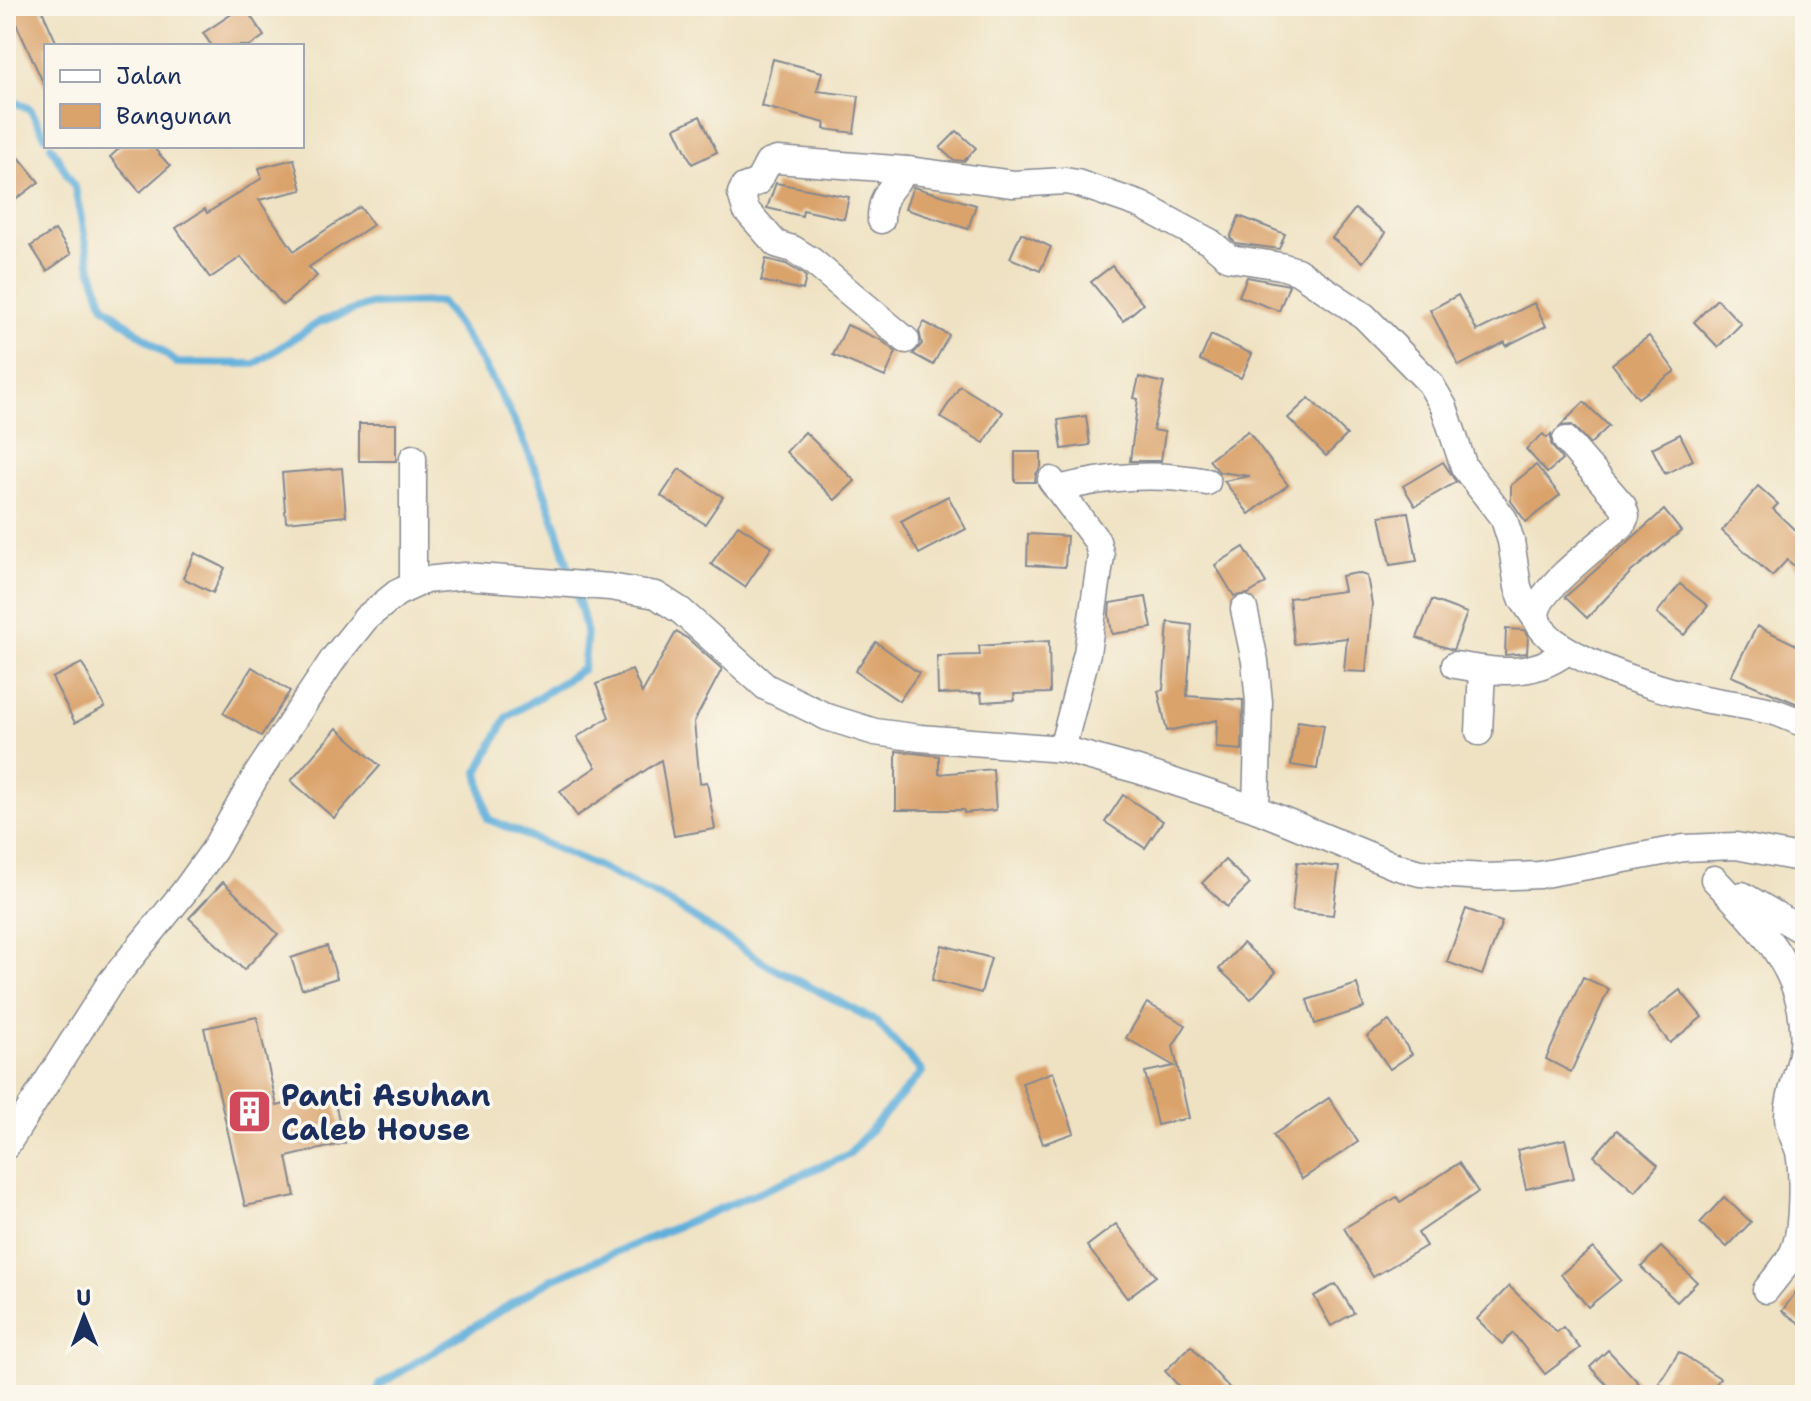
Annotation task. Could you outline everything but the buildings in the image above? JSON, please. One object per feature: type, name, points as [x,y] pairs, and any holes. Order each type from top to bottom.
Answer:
[{"type":"street","points":[[906,340],[812,261],[793,249],[776,244],[746,210],[741,193],[744,187],[758,182],[768,163],[777,160],[907,170],[1013,184],[1077,183],[1141,205],[1210,242],[1229,258],[1297,271],[1364,316],[1430,383],[1444,407],[1464,467],[1504,519],[1511,541],[1518,587],[1545,634],[1566,652],[1645,684],[1697,698],[1770,711],[1805,724]]},
{"type":"street","points":[[881,220],[880,207],[885,195],[907,170]]},
{"type":"street","points":[[1536,619],[1541,600],[1561,578],[1622,525],[1626,516],[1623,506],[1566,440]]},
{"type":"street","points":[[413,458],[413,585]]},
{"type":"street","points":[[1062,749],[1087,653],[1101,556],[1097,541],[1054,484],[1140,474],[1176,475],[1207,482]]},
{"type":"street","points":[[6,1146],[110,983],[214,850],[256,776],[334,658],[366,618],[397,593],[425,580],[464,576],[610,587],[656,595],[681,611],[766,687],[827,717],[875,732],[1062,749],[1256,809],[1395,866],[1441,875],[1539,875],[1684,848],[1736,846],[1805,859]]},
{"type":"street","points":[[1244,609],[1255,661],[1259,702],[1256,809]]},
{"type":"street","points":[[1455,665],[1482,670],[1530,671],[1550,664],[1566,652]]},
{"type":"street","points":[[1479,732],[1482,670]]},
{"type":"street","points":[[1684,848],[1762,929],[1784,962],[1796,990],[1803,1045],[1788,1122],[1799,1153],[1799,1228],[1795,1249],[1766,1290]]},
{"type":"street","points":[[1714,879],[1805,932]]},
{"type":"waterway","points":[[6,98],[30,109],[44,134]]},
{"type":"waterway","points":[[52,148],[75,188],[91,268],[104,306],[177,363],[255,364],[319,322],[371,304],[441,302],[484,366],[534,465],[559,536],[586,632],[583,669],[507,717],[478,772],[488,819],[595,865],[666,900],[768,965],[876,1021],[922,1072],[848,1155],[552,1279],[379,1385],[377,1395]]},
{"type":"place","name":"Panti Asuhan Caleb House","points":[[250,1112]]}]
